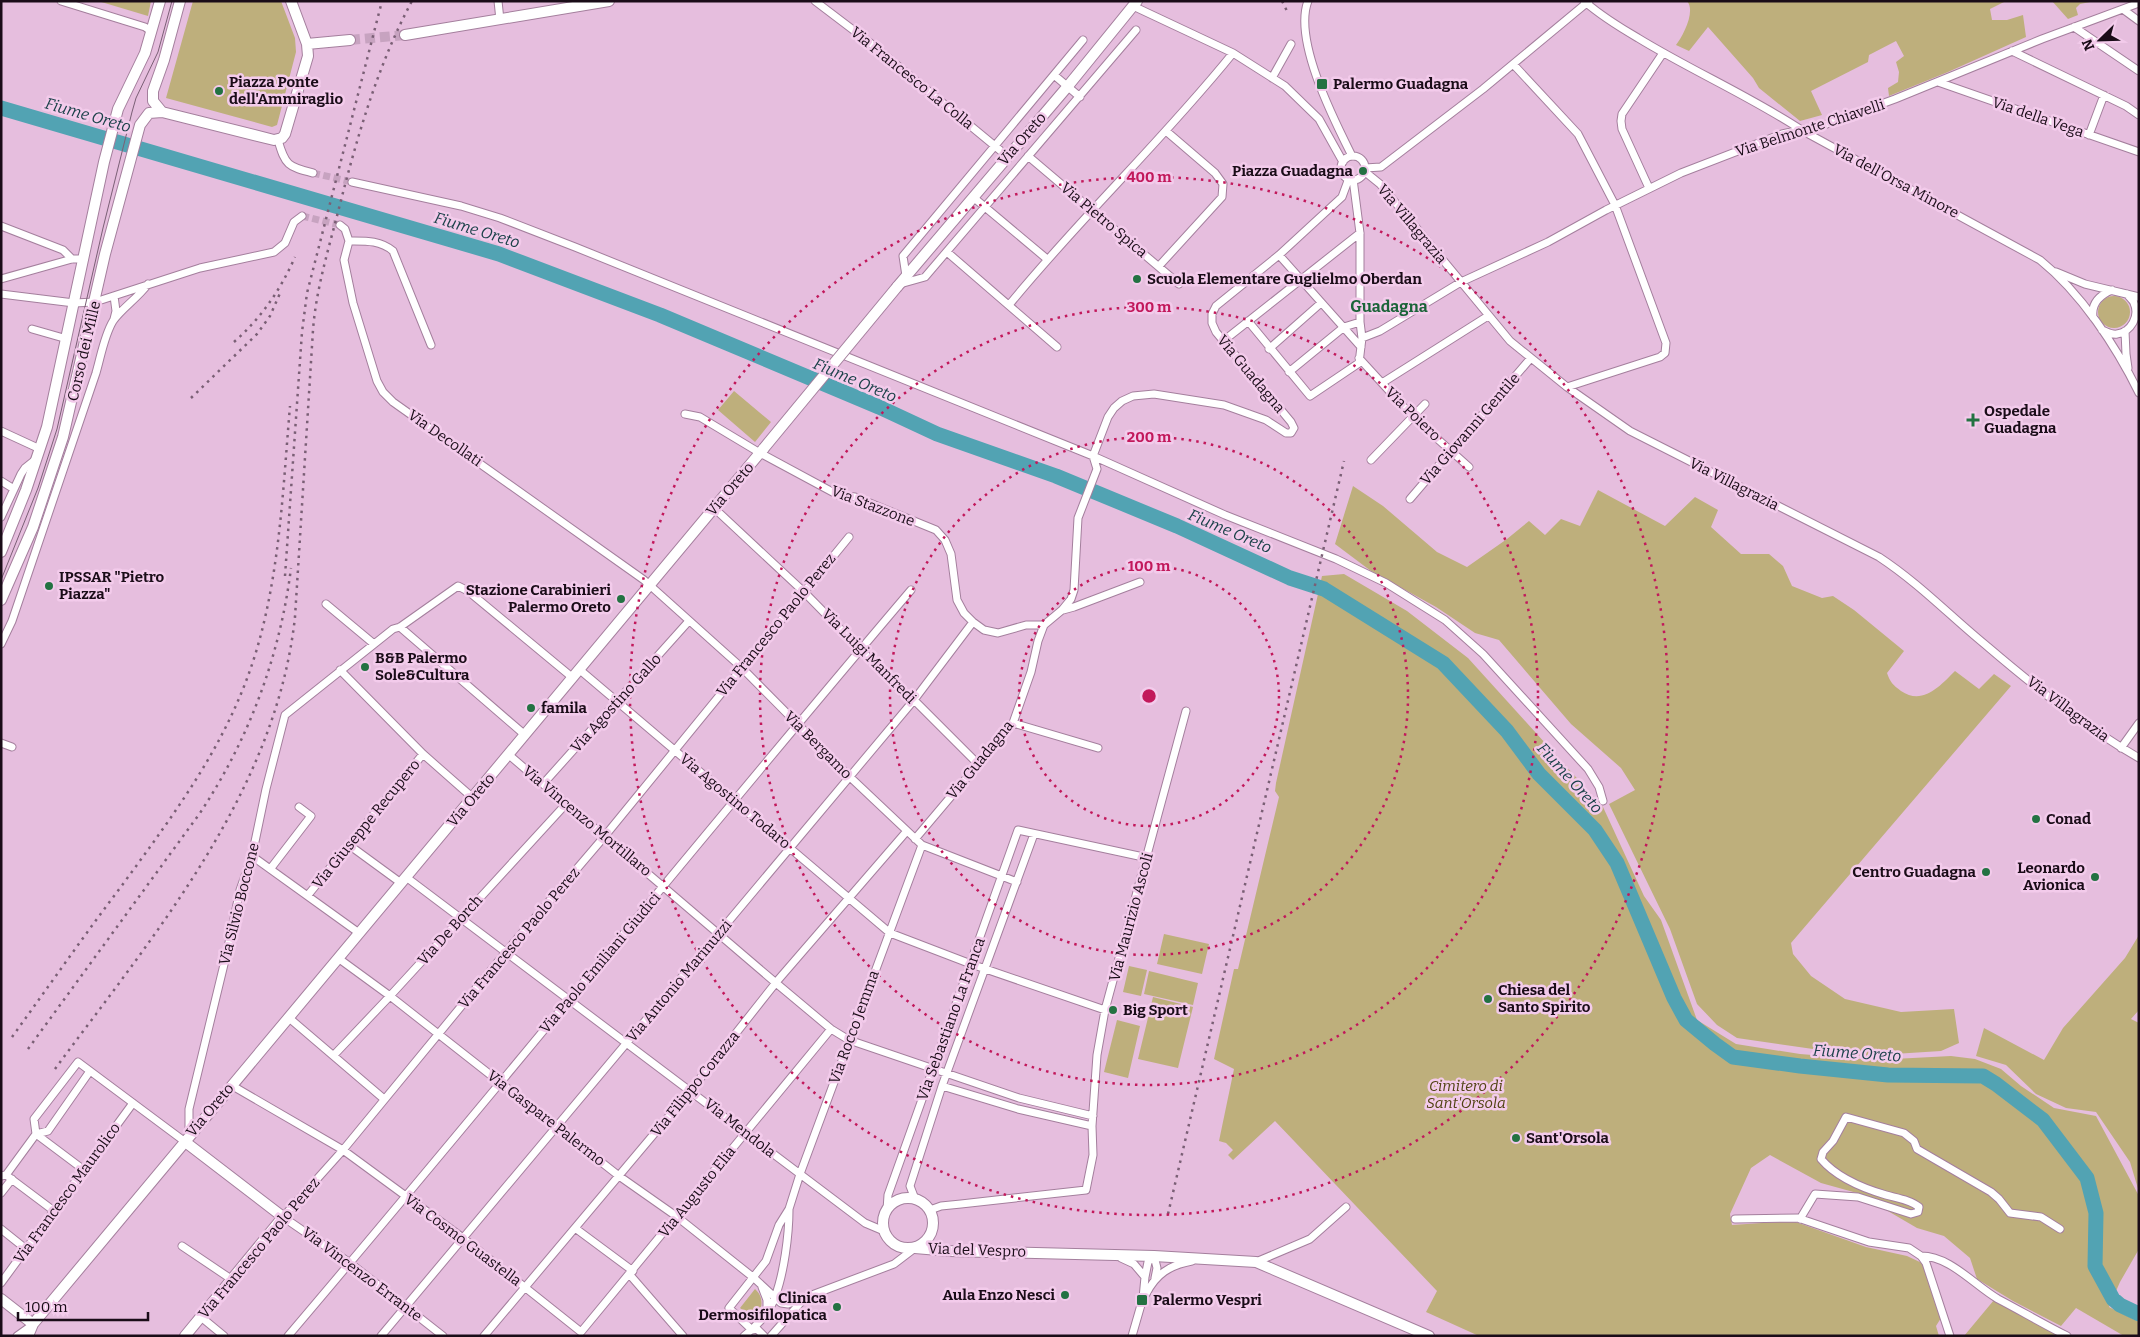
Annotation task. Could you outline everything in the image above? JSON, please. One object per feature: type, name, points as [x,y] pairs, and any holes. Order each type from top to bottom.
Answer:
[{"type":"street","points":[[61,1],[141,25],[164,41],[167,49]]},
{"type":"street","name":"Corso dei Mille","points":[[1,552],[39,454],[52,405],[104,162],[116,118],[123,97],[145,53],[160,1]]},
{"type":"street","points":[[180,1],[152,96],[155,105],[162,112],[278,140],[282,138],[287,130],[308,56],[307,44],[291,1]]},
{"type":"street","points":[[498,1],[500,20]]},
{"type":"street","points":[[405,35],[609,1]]},
{"type":"street","name":"Via Francesco La Colla","points":[[815,1],[1007,156]]},
{"type":"street","points":[[825,1],[827,9]]},
{"type":"street","points":[[1308,1],[1304,23],[1312,62],[1333,117],[1352,156],[1362,160],[1365,170]]},
{"type":"street","points":[[1351,179],[1360,177],[1365,170],[1382,167],[1483,90],[1587,2]]},
{"type":"street","name":"Via dell'Orsa Minore","points":[[1587,2],[1608,20],[1663,53],[2028,252],[2053,271]]},
{"type":"street","points":[[1131,3],[1233,53],[1285,86],[1320,119],[1343,162],[1342,170],[1351,179],[1360,233],[1360,322],[1362,338],[1359,361],[1310,396],[1248,322]]},
{"type":"street","name":"Via Oreto","points":[[28,1336],[33,1324],[40,1315],[230,1086],[650,587],[901,282],[1068,86],[1131,3]]},
{"type":"street","name":"Via Belmonte Chiavelli","points":[[1362,338],[1380,331],[1460,282],[1548,242],[1614,205],[1650,188],[1782,134],[1803,131],[1860,112],[2012,51],[2139,3]]},
{"type":"street","points":[[2124,10],[2139,21]]},
{"type":"street","points":[[2074,27],[2139,70]]},
{"type":"street","name":"Via Oreto","points":[[901,282],[925,277],[1136,30]]},
{"type":"street","points":[[307,44],[350,40]]},
{"type":"street","name":"Via Oreto","points":[[901,282],[903,256],[1083,40]]},
{"type":"street","points":[[1272,78],[1290,44]]},
{"type":"street","points":[[2012,51],[2126,106],[2139,116]]},
{"type":"street","points":[[1009,305],[1047,259],[1093,212],[1233,53]]},
{"type":"street","points":[[1650,188],[1620,121],[1622,114],[1663,53]]},
{"type":"street","points":[[1513,64],[1578,134],[1614,205],[1666,344],[1665,353],[1660,356],[1566,387]]},
{"type":"street","points":[[1054,75],[1080,97]]},
{"type":"street","name":"Via della Vega","points":[[1938,82],[2139,152]]},
{"type":"street","points":[[2089,134],[2104,95]]},
{"type":"street","name":"Corso dei Mille","points":[[2,595],[33,527],[55,465],[70,412],[108,240],[140,125],[149,113],[162,112]]},
{"type":"street","points":[[1159,266],[1222,197],[1223,184],[1215,173],[1166,131]]},
{"type":"street","points":[[278,140],[287,164],[292,168],[313,173]]},
{"type":"street","name":"Via Pietro Spica","points":[[1028,156],[1179,284]]},
{"type":"street","points":[[1343,162],[1352,156]]},
{"type":"street","name":"Via Villagrazia","points":[[1365,170],[1380,184],[1510,341],[1566,387],[1630,431],[1879,557],[1904,573],[2026,678],[2121,748],[2139,758]]},
{"type":"street","name":"Via Guadagna","points":[[1093,456],[1108,416],[1114,408],[1122,402],[1141,395],[1164,396],[1224,405],[1266,420],[1286,433],[1291,432],[1294,428],[1292,422],[1222,342],[1212,323],[1212,314],[1216,306],[1279,255],[1342,197],[1351,179]]},
{"type":"street","points":[[352,182],[429,198],[500,218],[1093,456],[1224,515],[1336,560],[1386,583],[1420,602],[1445,620],[1483,654],[1588,769],[1599,787],[1603,801]]},
{"type":"street","points":[[973,197],[1047,259]]},
{"type":"street","points":[[1,294],[74,303],[95,302],[200,268],[264,255],[278,250],[288,239],[294,222],[302,216]]},
{"type":"street","points":[[1,226],[63,250],[72,259]]},
{"type":"street","points":[[340,226],[344,229],[349,241],[378,242],[393,251],[431,346]]},
{"type":"street","points":[[1222,342],[1360,233]]},
{"type":"street","name":"Via Decollati","points":[[349,241],[344,260],[353,303],[377,381],[383,392],[393,402],[644,580],[650,587]]},
{"type":"street","points":[[947,252],[1057,347]]},
{"type":"street","points":[[1279,255],[1361,346]]},
{"type":"street","points":[[1,279],[72,259],[84,259]]},
{"type":"street","points":[[2053,271],[2085,284],[2139,297]]},
{"type":"street","points":[[2053,271],[2093,317],[2130,374],[2139,393]]},
{"type":"street","name":"Corso dei Mille","points":[[114,319],[139,296],[148,284]]},
{"type":"street","points":[[2093,317],[2096,301],[2102,294],[2112,290]]},
{"type":"street","points":[[2102,330],[2111,334],[2125,331],[2137,320],[2134,303],[2126,294]]},
{"type":"street","name":"Corso dei Mille","points":[[1,644],[12,621],[96,373],[107,335],[114,319],[116,311],[114,296]]},
{"type":"street","points":[[1269,349],[1321,303]]},
{"type":"street","points":[[1382,383],[1488,316]]},
{"type":"street","points":[[1289,372],[1344,327],[1360,322]]},
{"type":"street","points":[[32,329],[67,338]]},
{"type":"street","points":[[2125,331],[2126,354],[2130,374]]},
{"type":"street","name":"Via Giovanni Gentile","points":[[1410,499],[1530,359]]},
{"type":"street","name":"Via Poiero","points":[[1359,361],[1414,418],[1469,467]]},
{"type":"street","points":[[1371,460],[1414,418],[1425,404]]},
{"type":"street","name":"Via Stazzone","points":[[685,414],[700,417],[838,494],[855,497],[936,530],[951,554],[957,600],[964,613],[984,630],[998,633],[1026,625],[1044,624]]},
{"type":"street","points":[[1,431],[39,454]]},
{"type":"street","name":"Corso dei Mille","points":[[1,517],[25,468],[39,454]]},
{"type":"street","points":[[1044,624],[1062,610],[1071,599],[1074,590],[1078,518],[1081,506],[1097,469],[1093,456]]},
{"type":"street","points":[[1,481],[14,489]]},
{"type":"street","name":"Via Luigi Manfredi","points":[[714,508],[804,592],[908,697],[914,700],[978,764]]},
{"type":"street","name":"Via Francesco Paolo Perez","points":[[185,1336],[604,837],[849,537]]},
{"type":"street","points":[[1062,610],[1140,582]]},
{"type":"street","name":"Via Agostino Todaro","points":[[400,627],[458,586],[468,591],[576,674],[617,701],[890,933]]},
{"type":"street","name":"Via Bergamo","points":[[650,587],[741,668],[915,840],[922,845],[1017,882]]},
{"type":"street","name":"Via Paolo Emiliani Giudici","points":[[288,1336],[569,1001],[797,723],[911,590]]},
{"type":"street","points":[[326,604],[374,644]]},
{"type":"street","name":"Via Agostino Gallo","points":[[543,784],[688,622]]},
{"type":"street","name":"Via Antonio Marinuzzi","points":[[381,1336],[914,700],[973,622]]},
{"type":"street","name":"Via Guadagna","points":[[915,840],[1012,723],[1031,672],[1044,624]]},
{"type":"street","points":[[472,798],[423,754],[340,670],[393,629],[400,627],[525,735]]},
{"type":"street","name":"Via Silvio Boccone","points":[[187,1138],[189,1109],[228,952],[240,890],[252,856],[285,715],[340,670]]},
{"type":"street","name":"Via Maurizio Ascoli","points":[[930,1210],[948,1205],[1086,1190],[1093,1155],[1092,1126],[1097,1056],[1105,1010],[1148,858],[1186,711]]},
{"type":"street","points":[[1012,723],[1098,748]]},
{"type":"street","points":[[2121,748],[2139,723]]},
{"type":"street","points":[[1,743],[12,747]]},
{"type":"street","name":"Via Giuseppe Recupero","points":[[308,895],[423,754]]},
{"type":"street","name":"Via Vincenzo Mortillaro","points":[[509,754],[776,983],[831,1028],[849,1040],[1019,1098],[1093,1116]]},
{"type":"street","name":"Via De Borch","points":[[334,1055],[566,804]]},
{"type":"street","points":[[271,868],[311,816],[299,807]]},
{"type":"street","name":"Via Sebastiano La Franca","points":[[887,1210],[888,1195],[1018,830],[1034,834],[942,1086],[910,1186],[915,1199]]},
{"type":"street","name":"Via Filippo Corazza","points":[[484,1336],[691,1090],[776,983],[851,899],[906,832]]},
{"type":"street","points":[[1034,834],[1148,858]]},
{"type":"street","name":"Via Mendola","points":[[349,845],[460,920],[626,1045],[691,1090],[743,1134],[865,1223],[884,1231]]},
{"type":"street","name":"Via Rocco Jemma","points":[[752,1330],[729,1308],[756,1280],[766,1261],[779,1225],[789,1209],[800,1174],[922,845]]},
{"type":"street","points":[[252,856],[359,933]]},
{"type":"street","points":[[890,933],[971,964],[1105,1010]]},
{"type":"street","name":"Via Gaspare Palermo","points":[[338,958],[501,1082],[619,1176],[676,1216],[756,1280],[775,1298]]},
{"type":"street","points":[[288,1017],[384,1099]]},
{"type":"street","name":"Via Augusto Elia","points":[[581,1332],[831,1028]]},
{"type":"street","points":[[84,1170],[36,1134],[34,1120],[78,1062],[133,1103],[187,1138]]},
{"type":"street","points":[[1,1194],[6,1177],[36,1134],[48,1130],[90,1071]]},
{"type":"street","name":"Via Cosmo Guastella","points":[[230,1086],[343,1150],[463,1238],[581,1332]]},
{"type":"street","points":[[942,1086],[1018,1109],[1092,1126]]},
{"type":"street","name":"Via Francesco Maurolico","points":[[1,1283],[133,1103]]},
{"type":"street","points":[[1800,1219],[1816,1194],[1821,1193],[1835,1196],[1858,1196],[1911,1214],[1918,1212],[1919,1207],[1914,1203],[1854,1184],[1827,1166],[1821,1159],[1823,1152],[1833,1141],[1846,1117],[1904,1133],[1914,1141],[1917,1148],[1991,1192],[2010,1213],[2041,1216],[2060,1229]]},
{"type":"street","name":"Via Vincenzo Errante","points":[[187,1138],[283,1217],[350,1263],[444,1336]]},
{"type":"street","points":[[6,1177],[54,1211]]},
{"type":"street","points":[[934,1223],[928,1238],[914,1248],[905,1248],[896,1245],[889,1239],[884,1231],[883,1218],[887,1210],[899,1199],[915,1199],[924,1203],[930,1210],[934,1223],[939,1240],[950,1251]]},
{"type":"street","points":[[1256,1262],[1310,1239],[1346,1207]]},
{"type":"street","name":"Via Rocco Jemma","points":[[775,1298],[789,1230],[789,1209]]},
{"type":"street","points":[[1735,1219],[1800,1219],[1870,1242],[1909,1248],[1921,1256],[1926,1263],[1950,1336]]},
{"type":"street","points":[[575,1228],[631,1273],[684,1336]]},
{"type":"street","points":[[1,1229],[26,1248]]},
{"type":"street","points":[[182,1246],[232,1279]]},
{"type":"street","name":"Via del Vespro","points":[[775,1298],[788,1304],[805,1298],[894,1264],[914,1248],[950,1251],[1154,1256],[1256,1262]]},
{"type":"street","points":[[1111,1255],[1134,1264],[1144,1277]]},
{"type":"street","points":[[1132,1336],[1143,1298],[1144,1277],[1148,1262],[1154,1256]]},
{"type":"street","points":[[1154,1256],[1157,1268],[1155,1279]]},
{"type":"street","points":[[1921,1256],[1932,1256],[1953,1267],[1998,1298],[2067,1336]]},
{"type":"street","points":[[1143,1298],[1155,1279],[1173,1266],[1201,1259]]},
{"type":"street","points":[[1256,1262],[1429,1336]]},
{"type":"street","points":[[756,1280],[767,1300],[766,1313]]},
{"type":"street","points":[[744,1336],[752,1330],[766,1313],[775,1298]]},
{"type":"street","points":[[771,1336],[805,1298]]},
{"type":"street","points":[[1,1299],[33,1324],[17,1336]]},
{"type":"street","points":[[201,1317],[224,1336]]},
{"type":"street","points":[[752,1330],[757,1329],[764,1336]]},
{"type":"green space","points":[[98,1],[151,1],[148,16]]},
{"type":"green space","points":[[193,1],[281,1],[295,38],[296,52],[277,125],[272,127],[166,98]]},
{"type":"green space","points":[[1687,1],[2006,1],[1990,9],[1992,20],[2007,20],[2023,15],[2026,37],[1889,96],[1888,88],[1898,82],[1899,72],[1896,62],[1904,56],[1896,41],[1869,55],[1868,62],[1811,91],[1822,115],[1800,121],[1759,88],[1753,78],[1708,27],[1689,51],[1676,45],[1685,30],[1689,17],[1690,11]]},
{"type":"green space","points":[[2052,1],[2095,1],[2080,4],[2076,8],[2078,15],[2068,19]]},
{"type":"green space","points":[[2114,296],[2125,301],[2130,312],[2125,323],[2114,328],[2103,323],[2098,312],[2103,301]]},
{"type":"green space","points":[[734,391],[771,422],[755,442],[718,410]]},
{"type":"green space","points":[[1353,486],[1383,506],[1437,552],[1467,567],[1529,521],[1545,535],[1561,519],[1580,526],[1598,490],[1665,526],[1695,497],[1718,510],[1711,527],[1741,554],[1769,554],[1783,566],[1792,586],[1822,598],[1833,596],[1854,610],[1904,651],[1887,673],[1892,683],[1901,691],[1909,695],[1924,695],[1938,687],[1955,671],[1979,689],[1994,674],[2011,686],[1791,943],[1793,954],[1811,976],[1845,999],[1901,1012],[1954,1009],[1959,1043],[1941,1051],[1862,1056],[1737,1038],[1717,1025],[1697,1004],[1670,929],[1609,804],[1635,790],[1621,768],[1571,724],[1499,640],[1475,633],[1436,607],[1371,571],[1335,544]]},
{"type":"green space","name":"Cimitero di Sant'Orsola","points":[[1344,574],[1407,611],[1468,658],[1603,807],[1644,896],[1661,920],[1697,1020],[1736,1044],[1800,1054],[1874,1060],[1951,1056],[1975,1059],[2001,1069],[2021,1086],[2054,1108],[2096,1116],[2139,1196],[2139,1249],[2120,1282],[2109,1307],[2139,1322],[2139,1336],[2124,1336],[2076,1308],[2061,1326],[2013,1301],[1977,1279],[1970,1258],[1944,1236],[1917,1228],[1857,1193],[1821,1183],[1770,1155],[1751,1168],[1730,1214],[1732,1225],[1793,1221],[1866,1247],[1907,1256],[1922,1263],[1941,1318],[1936,1326],[1939,1336],[1479,1336],[1426,1312],[1437,1291],[1275,1121],[1233,1160],[1228,1155],[1233,1150],[1226,1143],[1219,1141],[1234,1069],[1214,1059],[1234,969],[1238,969],[1279,797],[1275,791],[1276,783],[1322,576]]},
{"type":"green space","points":[[1164,934],[1209,944],[1202,974],[1157,964]]},
{"type":"green space","points":[[2139,935],[2139,1010],[2131,1019],[2139,1023],[2139,1192],[2130,1162],[2096,1112],[2066,1108],[2036,1094],[2006,1065],[1976,1056],[1984,1028],[2044,1060],[2063,1028],[2125,958]]},
{"type":"green space","points":[[1129,966],[1147,970],[1141,996],[1123,992]]},
{"type":"green space","points":[[1149,971],[1198,983],[1193,1005],[1144,994]]},
{"type":"green space","points":[[1153,997],[1193,1007],[1178,1068],[1138,1059]]},
{"type":"green space","points":[[1117,1020],[1140,1026],[1128,1078],[1104,1072]]},
{"type":"green space","points":[[755,1289],[761,1297],[762,1304],[758,1314],[755,1310],[753,1311],[757,1315],[752,1321],[748,1317],[749,1315],[740,1308]]},
{"type":"green space","points":[[1994,1300],[2026,1316],[2058,1336],[1964,1336]]},
{"type":"waterway","name":"Fiume Oreto","points":[[1,108],[499,254],[660,315],[879,407],[937,434],[1056,476],[1177,526],[1290,578],[1324,589],[1443,663],[1507,731],[1539,774],[1595,830],[1617,863],[1674,998],[1686,1020],[1733,1057],[1888,1075],[1983,1076],[1996,1084],[2043,1120],[2087,1178],[2096,1213],[2095,1266],[2113,1299],[2120,1305],[2139,1314]]},
{"type":"tunnel","points":[[350,40],[405,35]]},
{"type":"tunnel","points":[[313,173],[352,182]]},
{"type":"tunnel","points":[[302,216],[340,225]]},
{"type":"tram line","points":[[1,580],[38,488],[57,429],[103,228],[132,112],[136,98],[158,52],[172,1]]},
{"type":"railway","points":[[285,576],[302,332],[307,293],[382,1]]},
{"type":"railway","points":[[55,1069],[132,966],[205,858],[237,801],[264,742],[283,681],[295,617],[313,330],[320,285],[360,131],[388,51],[412,1]]},
{"type":"railway","points":[[1282,1],[1287,11]]},
{"type":"railway","points":[[234,342],[269,303],[295,257]]},
{"type":"railway","points":[[191,398],[257,334],[270,316],[281,291]]},
{"type":"railway","points":[[12,1037],[182,802],[216,745],[245,684],[264,622],[275,561],[290,406]]},
{"type":"railway","points":[[1168,1214],[1344,461]]},
{"type":"railway","points":[[28,1049],[200,813],[218,785],[260,696],[279,633],[291,568]]},
{"type":"place","name":"Palermo Guadagna","points":[[1322,84]]},
{"type":"place","name":"Piazza Ponte dell'Ammiraglio","points":[[219,91]]},
{"type":"place","name":"Piazza Guadagna","points":[[1363,171]]},
{"type":"place","name":"Scuola Elementare Guglielmo Oberdan","points":[[1137,279]]},
{"type":"place","name":"Ospedale Guadagna","points":[[1973,420]]},
{"type":"place","name":"IPSSAR \"Pietro Piazza\"","points":[[49,586]]},
{"type":"place","name":"Stazione Carabinieri Palermo Oreto","points":[[621,599]]},
{"type":"place","name":"B&B Palermo Sole&Cultura","points":[[365,667]]},
{"type":"place","name":"famila","points":[[531,708]]},
{"type":"place","name":"Conad","points":[[2036,819]]},
{"type":"place","name":"Centro Guadagna","points":[[1986,872]]},
{"type":"place","name":"Leonardo Avionica","points":[[2095,877]]},
{"type":"place","name":"Chiesa del Santo Spirito","points":[[1488,999]]},
{"type":"place","name":"Big Sport","points":[[1113,1010]]},
{"type":"place","name":"Sant'Orsola","points":[[1516,1138]]},
{"type":"place","name":"Aula Enzo Nesci","points":[[1065,1295]]},
{"type":"place","name":"Palermo Vespri","points":[[1142,1300]]},
{"type":"place","name":"Clinica Dermosifilopatica","points":[[837,1307]]},
{"type":"district","name":"Guadagna","points":[[1389,306]]}]
